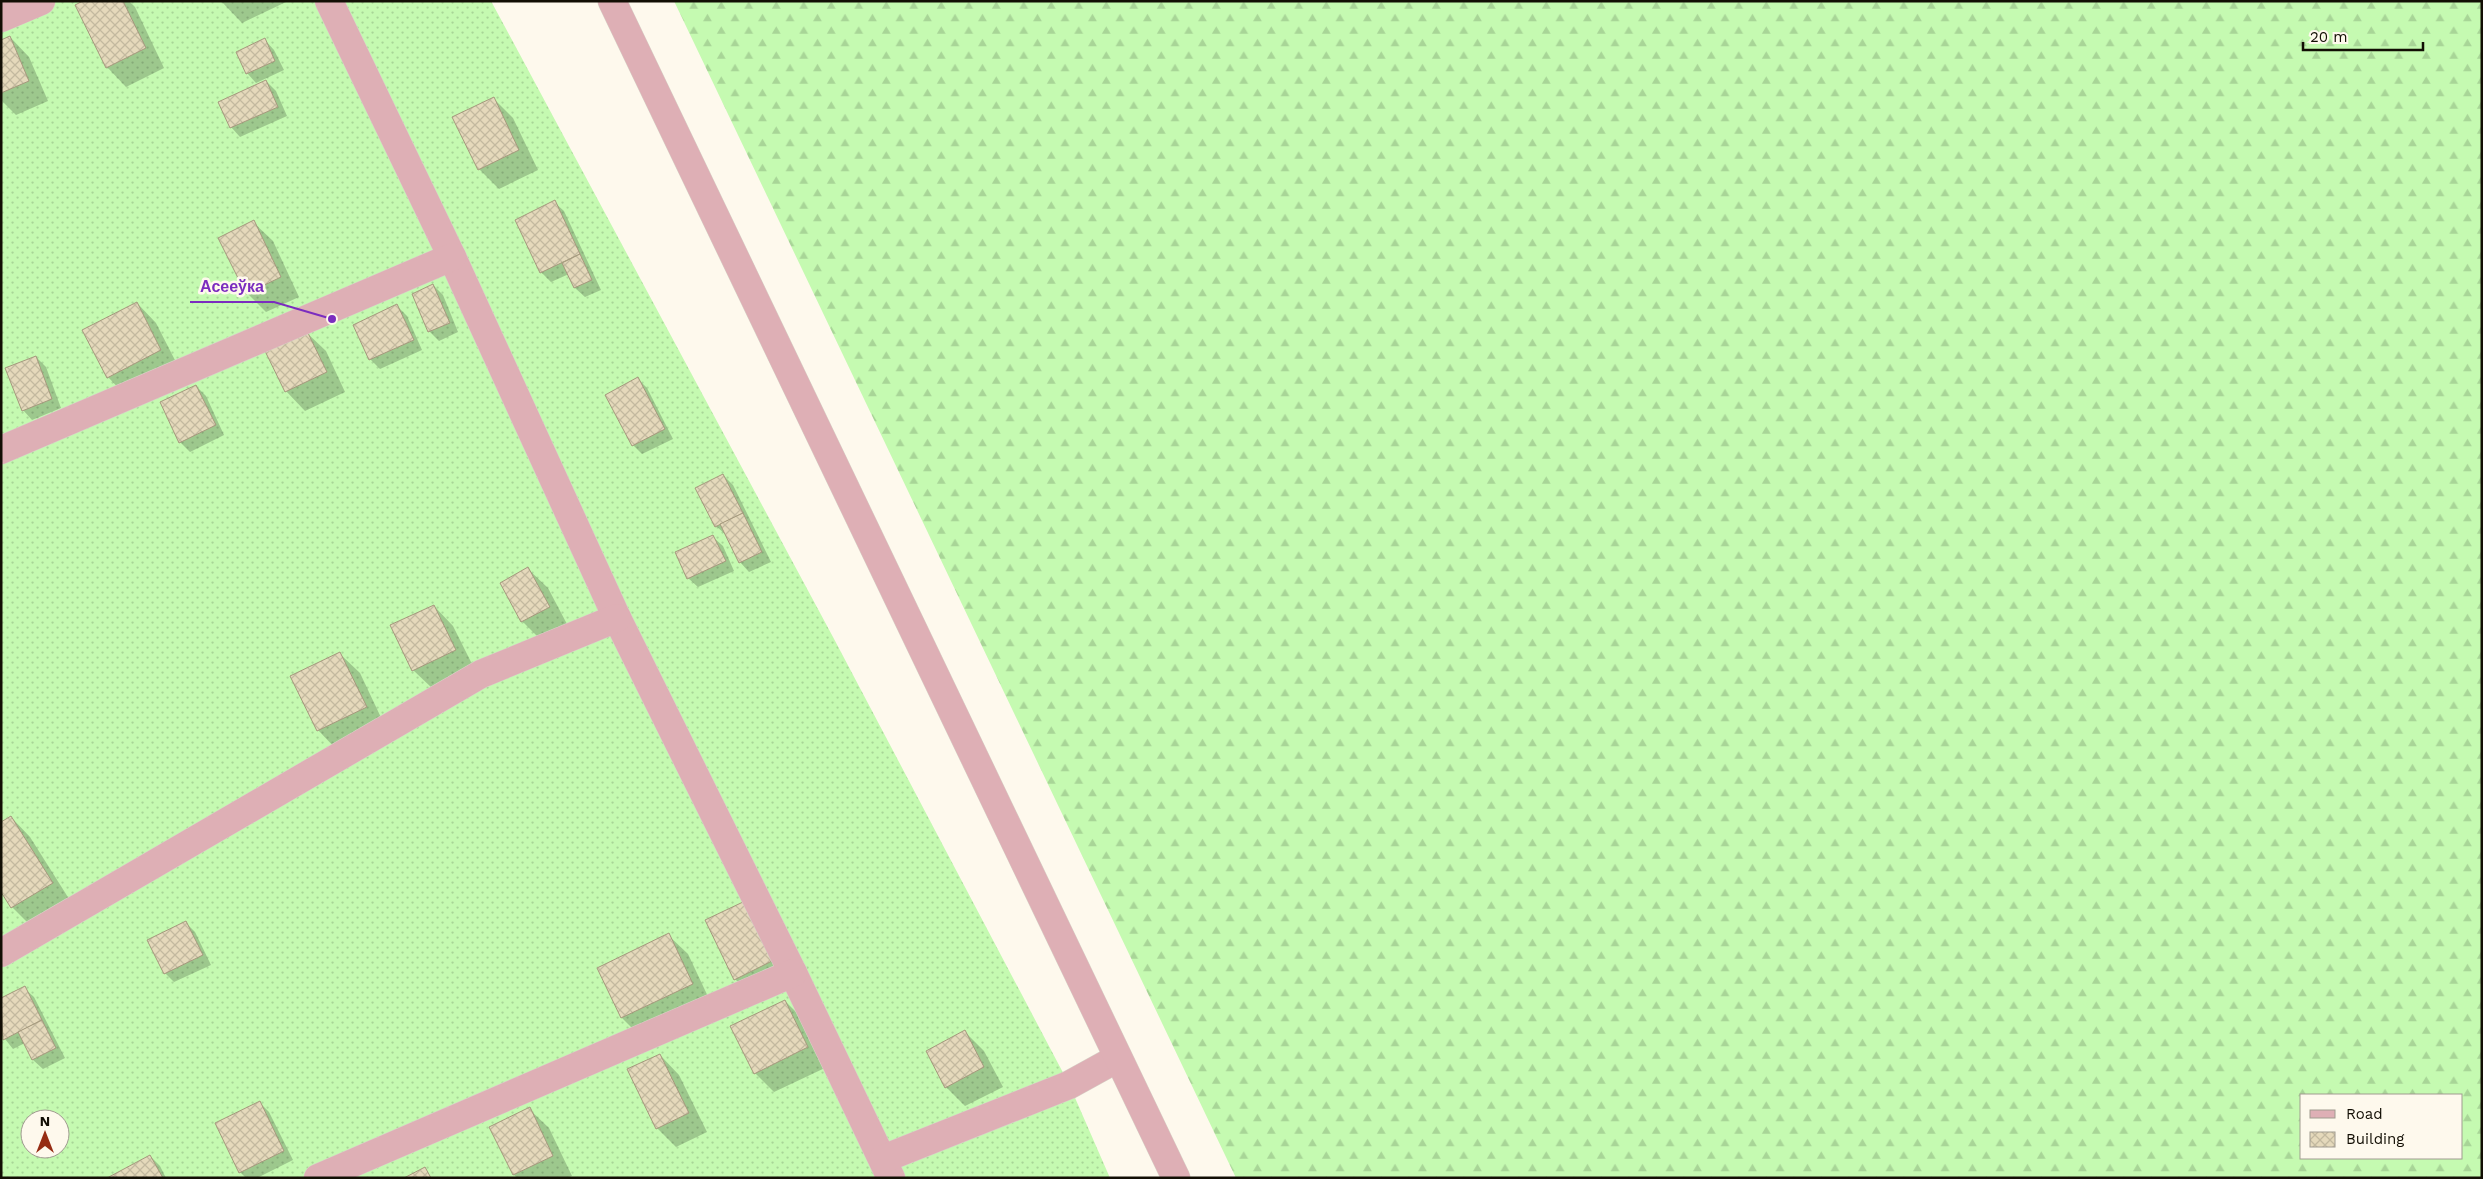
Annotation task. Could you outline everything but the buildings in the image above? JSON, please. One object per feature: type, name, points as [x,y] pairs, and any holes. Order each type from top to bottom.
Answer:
[{"type":"street","points":[[1,18],[41,1]]},
{"type":"street","points":[[329,1],[452,257],[617,618],[793,973],[887,1169],[1069,1084],[1118,1058]]},
{"type":"street","points":[[612,1],[1176,1178]]},
{"type":"street","points":[[1,450],[452,257]]},
{"type":"street","points":[[1,953],[480,674],[617,618]]},
{"type":"street","points":[[318,1178],[793,973]]},
{"type":"green space","points":[[1,1],[491,1],[833,637],[1069,1084],[1110,1178],[1,1178]]},
{"type":"green space","points":[[674,1],[2482,1],[2482,1178],[1236,1178]]},
{"type":"place","name":"Асееўка","points":[[332,319]]}]
